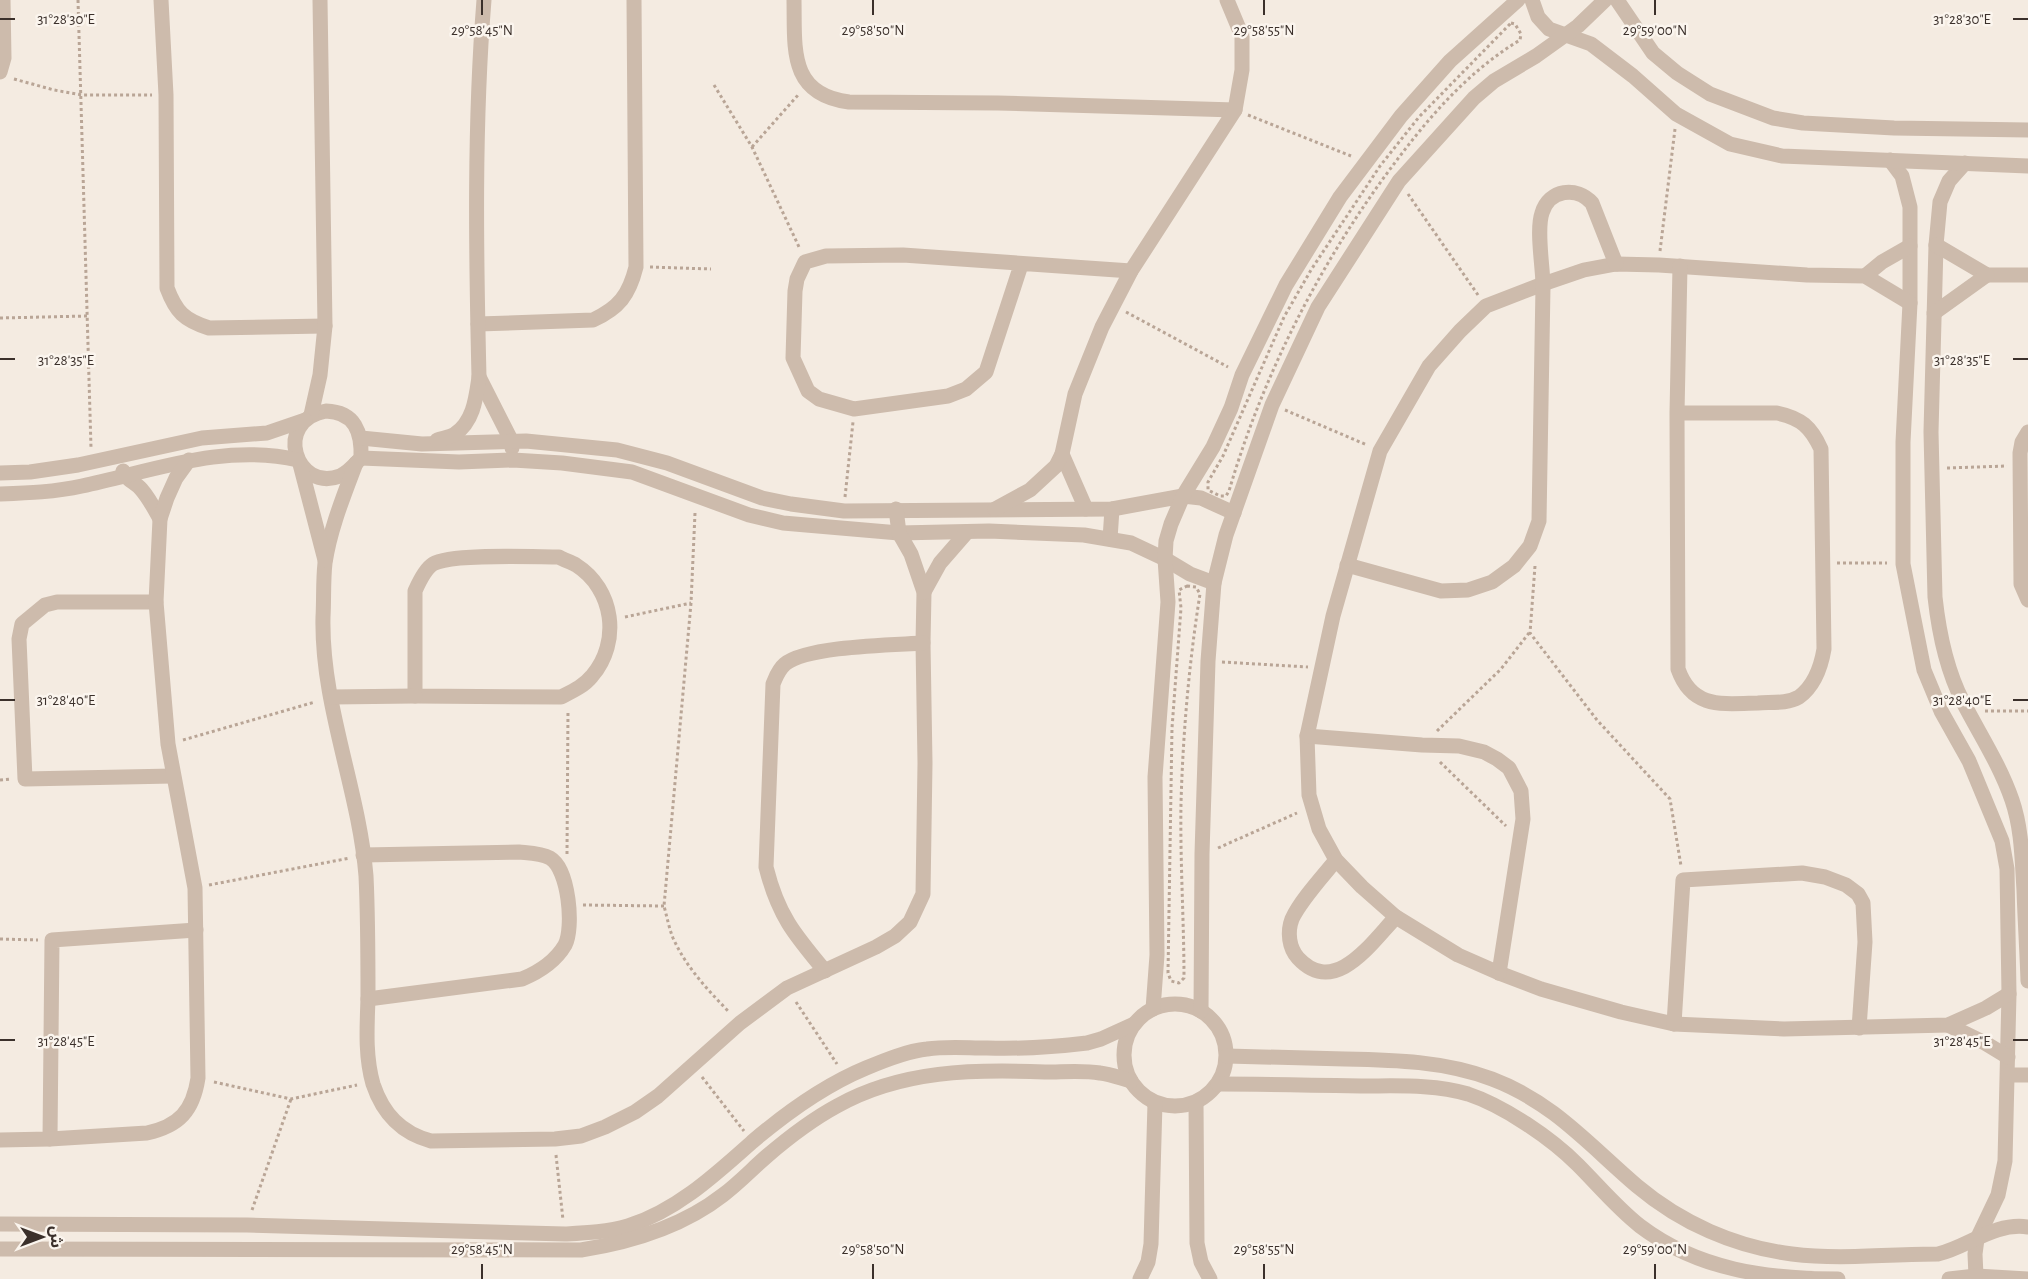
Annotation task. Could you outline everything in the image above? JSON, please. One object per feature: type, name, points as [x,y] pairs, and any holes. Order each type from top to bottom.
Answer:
[{"type":"street","points":[[3,0],[4,75]]},
{"type":"street","points":[[161,0],[166,95],[167,288],[172,302],[182,315],[194,323],[209,328],[324,326]]},
{"type":"street","points":[[320,0],[324,326],[320,375],[308,418],[296,435],[295,452],[325,563]]},
{"type":"street","points":[[423,444],[455,435],[475,407],[479,377],[476,180],[479,67],[484,0]]},
{"type":"street","points":[[478,324],[592,321],[609,313],[622,300],[632,284],[636,267],[634,0]]},
{"type":"street","points":[[794,0],[795,57],[800,71],[808,84],[820,94],[834,100],[1235,110]]},
{"type":"street","points":[[993,510],[1030,490],[1056,466],[1062,454],[1076,394],[1113,305],[1131,271],[1235,110],[1242,70],[1242,36],[1227,0]]},
{"type":"street","points":[[1153,1009],[1156,955],[1155,777],[1167,602],[1166,541],[1171,524],[1183,495],[1217,439],[1242,375],[1286,285],[1340,197],[1401,116],[1450,61],[1518,0]]},
{"type":"street","points":[[1532,0],[1538,17],[1549,29],[1591,44],[1676,114],[1730,144],[1782,156],[2028,166]]},
{"type":"street","points":[[1201,1011],[1202,854],[1208,661],[1214,583],[1226,535],[1272,405],[1318,306],[1399,181],[1474,98],[1494,81],[1536,56],[1578,26],[1605,0]]},
{"type":"street","points":[[1617,0],[1653,53],[1677,73],[1710,93],[1773,118],[1803,123],[1894,128],[2028,130]]},
{"type":"street","points":[[1890,160],[1902,176],[1908,192],[1910,207],[1910,303],[1903,442],[1903,564],[1924,670],[1941,711],[1969,761],[2002,841],[2007,869],[2009,994],[2005,1161],[1998,1195],[1977,1239],[1976,1276]]},
{"type":"street","points":[[1965,163],[1949,181],[1940,202],[1936,245],[1931,469],[1935,597],[1937,621],[1946,662],[1968,711],[2000,768],[2013,802],[2022,852],[2028,981]]},
{"type":"street","points":[[1347,565],[1442,591],[1468,590],[1492,582],[1514,566],[1530,546],[1539,520],[1543,284],[1541,213],[1547,203],[1557,194],[1568,192],[1585,195],[1592,203],[1616,264]]},
{"type":"street","points":[[1936,245],[1987,275],[2028,275]]},
{"type":"street","points":[[1865,276],[1882,262],[1910,246]]},
{"type":"street","points":[[1021,265],[986,372],[966,389],[948,396],[854,409],[819,399],[808,391],[793,358],[795,291],[801,268],[805,262],[826,256],[903,255],[1131,271]]},
{"type":"street","points":[[1910,303],[1865,276],[1761,273],[1680,266],[1616,264],[1584,270],[1486,306],[1429,366],[1380,451],[1333,616],[1307,736],[1309,795],[1319,829],[1336,860],[1396,917],[1458,955],[1500,973],[1541,989],[1621,1012],[1674,1024],[1784,1029],[1948,1025],[1994,1004],[2009,994]]},
{"type":"street","points":[[1677,413],[1777,413],[1792,416],[1805,424],[1815,435],[1821,449],[1824,649],[1821,663],[1808,687],[1798,697],[1787,702],[1720,704],[1706,701],[1693,694],[1683,683],[1678,669],[1677,413],[1680,266]]},
{"type":"street","points":[[1934,313],[1987,275]]},
{"type":"street","points":[[1905,368],[1933,369]]},
{"type":"street","points":[[320,375],[334,411]]},
{"type":"street","points":[[479,377],[512,442],[513,460]]},
{"type":"street","points":[[0,473],[30,472],[91,462],[202,438],[267,433],[326,411],[334,411],[349,418],[355,424],[361,438],[358,461],[344,496],[325,563],[323,621],[328,679],[351,784],[366,877],[367,1048],[373,1082],[380,1102],[401,1129],[432,1141],[489,1142],[555,1139],[581,1136],[605,1127],[635,1112],[658,1096],[740,1023],[787,988],[876,947],[895,936],[910,922],[923,894],[925,763],[922,643],[924,592],[911,554],[899,533],[896,509]]},
{"type":"street","points":[[2028,432],[2022,442],[2020,466],[2021,585],[2028,600]]},
{"type":"street","points":[[361,438],[423,444],[526,441],[617,450],[667,463],[762,498],[844,511],[1112,509],[1183,495],[1201,498],[1234,513]]},
{"type":"street","points":[[1062,454],[1086,509]]},
{"type":"street","points":[[0,494],[32,493],[79,487],[164,464],[205,458],[264,455],[299,462],[306,470],[323,478],[341,475],[358,461],[513,460],[562,463],[632,472],[748,515],[783,524],[899,533],[989,531],[1110,539],[1131,543],[1190,574],[1214,583]]},
{"type":"street","points":[[117,457],[125,476],[152,502],[160,519]]},
{"type":"street","points":[[0,1140],[50,1139],[163,1130],[177,1121],[188,1109],[195,1094],[198,1078],[195,888],[168,744],[156,602],[160,519],[166,498],[176,478],[189,460]]},
{"type":"street","points":[[1110,539],[1112,509]]},
{"type":"street","points":[[989,531],[993,510]]},
{"type":"street","points":[[924,592],[940,563],[967,532]]},
{"type":"street","points":[[332,698],[561,697],[578,689],[591,677],[602,662],[609,645],[610,620],[601,591],[590,576],[576,565],[559,557],[458,558],[432,565],[419,581],[416,591],[416,696]]},
{"type":"street","points":[[156,602],[57,602],[45,605],[22,624],[19,639],[25,779],[173,776]]},
{"type":"street","points":[[825,971],[784,918],[773,893],[766,867],[773,684],[785,663],[812,653],[922,643]]},
{"type":"street","points":[[1307,736],[1471,748],[1497,759],[1509,768],[1521,791],[1523,819],[1500,973]]},
{"type":"street","points":[[363,855],[519,852],[538,854],[552,859],[563,873],[569,905],[566,943],[555,959],[540,971],[522,979],[368,999]]},
{"type":"street","points":[[1336,860],[1292,919],[1289,931],[1290,943],[1295,955],[1304,964],[1326,973],[1339,971],[1350,965],[1396,917]]},
{"type":"street","points":[[1674,1024],[1683,880],[1802,873],[1825,877],[1846,885],[1858,894],[1863,903],[1865,942],[1859,1028]]},
{"type":"street","points":[[50,1139],[52,940],[196,930]]},
{"type":"street","points":[[0,1224],[247,1226],[565,1234],[627,1226],[652,1216],[685,1197],[724,1169],[753,1142],[817,1094],[846,1077],[887,1060],[925,1049],[1071,1045],[1101,1039],[1134,1024],[1153,1009],[1177,1004],[1201,1011],[1212,1019],[1220,1030],[1227,1056],[1218,1084],[1205,1098],[1180,1107],[1155,1103],[1137,1090],[1126,1070],[1124,1058],[1126,1040],[1134,1024]]},
{"type":"street","points":[[1948,1025],[1986,1043],[2008,1057]]},
{"type":"street","points":[[1227,1056],[1421,1062],[1459,1069],[1493,1079],[1558,1114],[1638,1187],[1677,1216],[1734,1242],[1762,1249],[1804,1254],[1938,1254],[1965,1244],[1980,1235],[2003,1228],[2028,1227]]},
{"type":"street","points":[[0,1250],[581,1250],[640,1238],[696,1213],[729,1190],[796,1133],[837,1106],[869,1091],[903,1080],[938,1073],[1024,1071],[1098,1072],[1131,1081]]},
{"type":"street","points":[[2008,1074],[2028,1074]]},
{"type":"street","points":[[1218,1084],[1400,1086],[1438,1088],[1468,1094],[1498,1108],[1547,1137],[1639,1226],[1676,1249],[1732,1270],[1782,1278],[1838,1279]]},
{"type":"street","points":[[1196,1102],[1197,1243],[1201,1262],[1210,1279]]},
{"type":"street","points":[[1140,1279],[1148,1262],[1151,1244],[1155,1103]]},
{"type":"street","points":[[1949,1279],[1976,1276],[2028,1279]]},
{"type":"path","points":[[78,0],[91,462]]},
{"type":"path","points":[[4,75],[44,88],[82,95],[166,95]]},
{"type":"path","points":[[752,147],[808,84]]},
{"type":"path","points":[[714,85],[752,147],[805,262]]},
{"type":"path","points":[[1235,110],[1365,162]]},
{"type":"path","points":[[1659,265],[1676,114]]},
{"type":"path","points":[[1399,181],[1486,306]]},
{"type":"path","points":[[636,267],[711,268]]},
{"type":"path","points":[[1113,305],[1242,375]]},
{"type":"path","points":[[0,318],[87,316]]},
{"type":"path","points":[[1272,405],[1380,451]]},
{"type":"path","points":[[844,511],[854,409]]},
{"type":"path","points":[[1931,469],[2020,466]]},
{"type":"path","points":[[696,496],[691,603],[664,906],[672,936],[687,964],[707,989],[740,1023]]},
{"type":"path","points":[[1823,563],[1903,564]]},
{"type":"path","points":[[1521,840],[1422,745],[1501,669],[1530,633],[1535,565]]},
{"type":"path","points":[[1187,586],[1196,587],[1200,594],[1198,606],[1191,645],[1185,721],[1181,805],[1184,978],[1179,983],[1171,981],[1167,973],[1172,728],[1180,638],[1179,590],[1187,586]]},
{"type":"path","points":[[610,620],[691,603]]},
{"type":"path","points":[[1530,633],[1597,720],[1670,800],[1683,880]]},
{"type":"path","points":[[1208,661],[1322,668]]},
{"type":"path","points":[[567,887],[568,693]]},
{"type":"path","points":[[168,744],[332,698]]},
{"type":"path","points":[[1968,711],[2028,711]]},
{"type":"path","points":[[1202,854],[1313,807]]},
{"type":"path","points":[[195,888],[363,855]]},
{"type":"path","points":[[569,905],[664,906]]},
{"type":"path","points":[[0,939],[52,940]]},
{"type":"path","points":[[787,988],[846,1077]]},
{"type":"path","points":[[693,1066],[753,1142]]},
{"type":"path","points":[[198,1078],[291,1099],[373,1082]]},
{"type":"path","points":[[247,1226],[291,1099]]},
{"type":"path","points":[[555,1139],[565,1234]]}]
